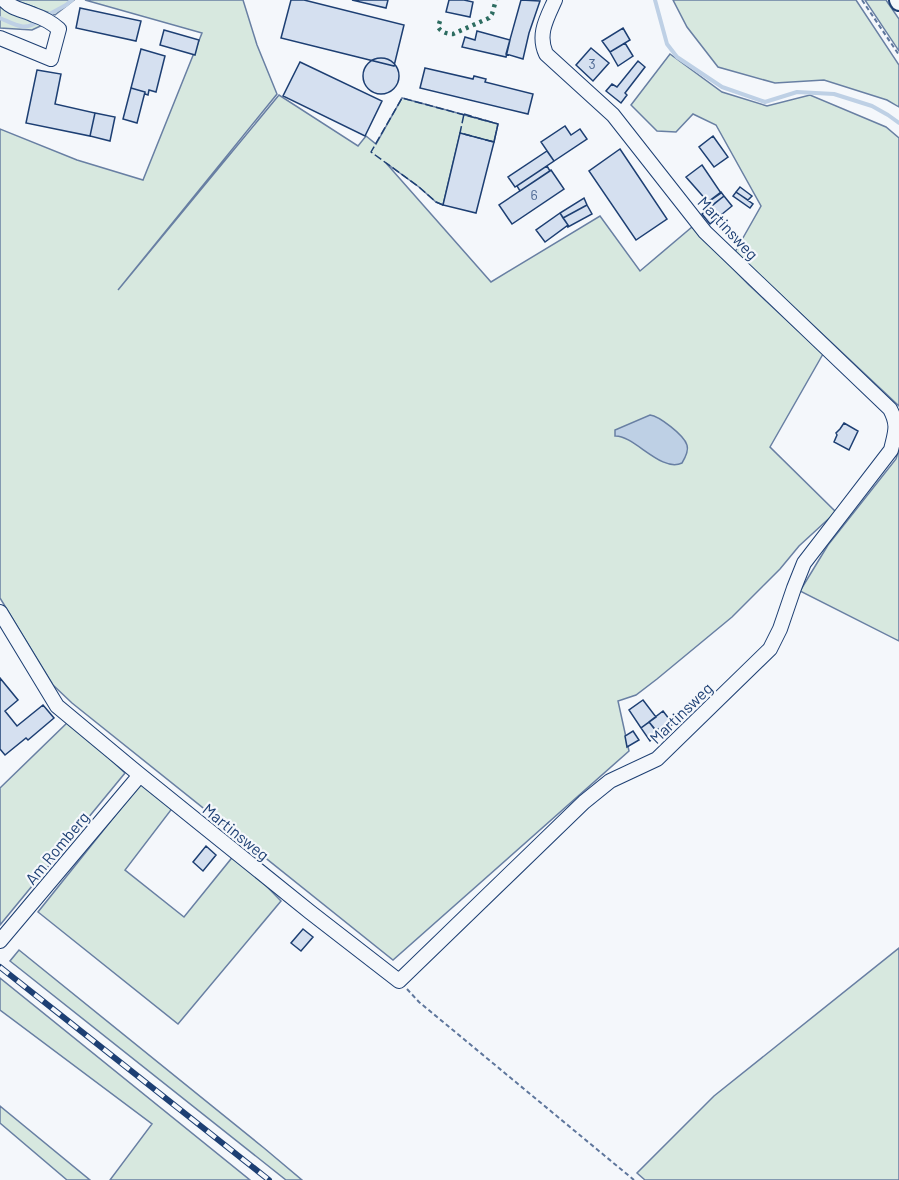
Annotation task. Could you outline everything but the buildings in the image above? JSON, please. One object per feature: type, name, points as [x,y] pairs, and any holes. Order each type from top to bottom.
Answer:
[{"type":"street","points":[[0,38],[51,59],[56,27],[35,15],[8,5],[4,0]]},
{"type":"street","name":"Martinsweg","points":[[0,612],[57,706],[310,912],[399,981],[584,802],[610,781],[657,759],[770,649],[780,629],[804,563],[891,450],[897,420],[890,409],[705,232],[613,115],[546,54],[542,45],[542,36],[545,21],[555,0]]},
{"type":"street","name":"Am Romberg","points":[[0,942],[140,775]]},
{"type":"path","points":[[862,0],[899,54]]},
{"type":"path","points":[[399,981],[419,1002],[634,1180]]},
{"type":"shaded area","points":[[15,0],[74,0],[55,15]]},
{"type":"shaded area","points":[[85,0],[243,0],[257,45],[277,94],[118,290],[279,95],[358,146],[366,136],[376,144],[402,98],[498,124],[494,142],[460,134],[443,205],[386,163],[491,282],[600,216],[640,271],[692,227],[749,285],[823,354],[770,447],[836,512],[799,546],[780,569],[732,617],[636,695],[618,701],[629,751],[393,960],[72,703],[53,685],[0,598],[0,129],[77,160],[143,180],[202,33]]},
{"type":"shaded area","points":[[673,0],[856,0],[899,65],[899,107],[887,100],[824,80],[775,83],[718,67],[687,27]]},
{"type":"shaded area","points":[[865,0],[886,0],[899,19],[899,51]]},
{"type":"shaded area","points":[[0,3],[49,22],[32,30],[0,28]]},
{"type":"shaded area","points":[[670,54],[722,92],[767,106],[810,95],[886,127],[899,138],[899,406],[735,252],[761,206],[716,125],[693,114],[676,132],[657,131],[631,105]]},
{"type":"shaded area","points":[[899,449],[899,641],[800,591],[828,545],[896,459]]},
{"type":"shaded area","points":[[69,721],[125,773],[0,925],[0,788]]},
{"type":"shaded area","points":[[142,782],[174,806],[125,870],[184,917],[235,854],[281,901],[178,1024],[38,912]]},
{"type":"shaded area","points":[[899,948],[899,1180],[645,1180],[637,1173],[714,1096]]},
{"type":"shaded area","points":[[19,950],[302,1180],[286,1180],[10,961]]},
{"type":"shaded area","points":[[0,978],[250,1180],[110,1180],[152,1124],[0,1010]]},
{"type":"shaded area","points":[[0,1106],[90,1180],[67,1180],[0,1123]]},
{"type":"water","points":[[650,415],[671,427],[685,441],[687,450],[682,463],[674,465],[665,463],[631,441],[615,436],[615,430]]},
{"type":"waterway","points":[[46,16],[72,0]]},
{"type":"waterway","points":[[655,0],[667,44],[677,57],[722,87],[765,102],[797,92],[834,94],[872,106],[899,123]]},
{"type":"waterway","points":[[0,18],[25,26],[30,26],[40,20]]},
{"type":"railway","points":[[0,967],[269,1180]]},
{"type":"hedge","points":[[440,21],[439,29],[453,34],[489,18],[496,0]]},
{"type":"fence","points":[[443,205],[371,152],[402,98],[498,124],[494,142]]},
{"type":"fence","points":[[464,114],[498,124],[494,142],[460,133],[464,114]]}]
